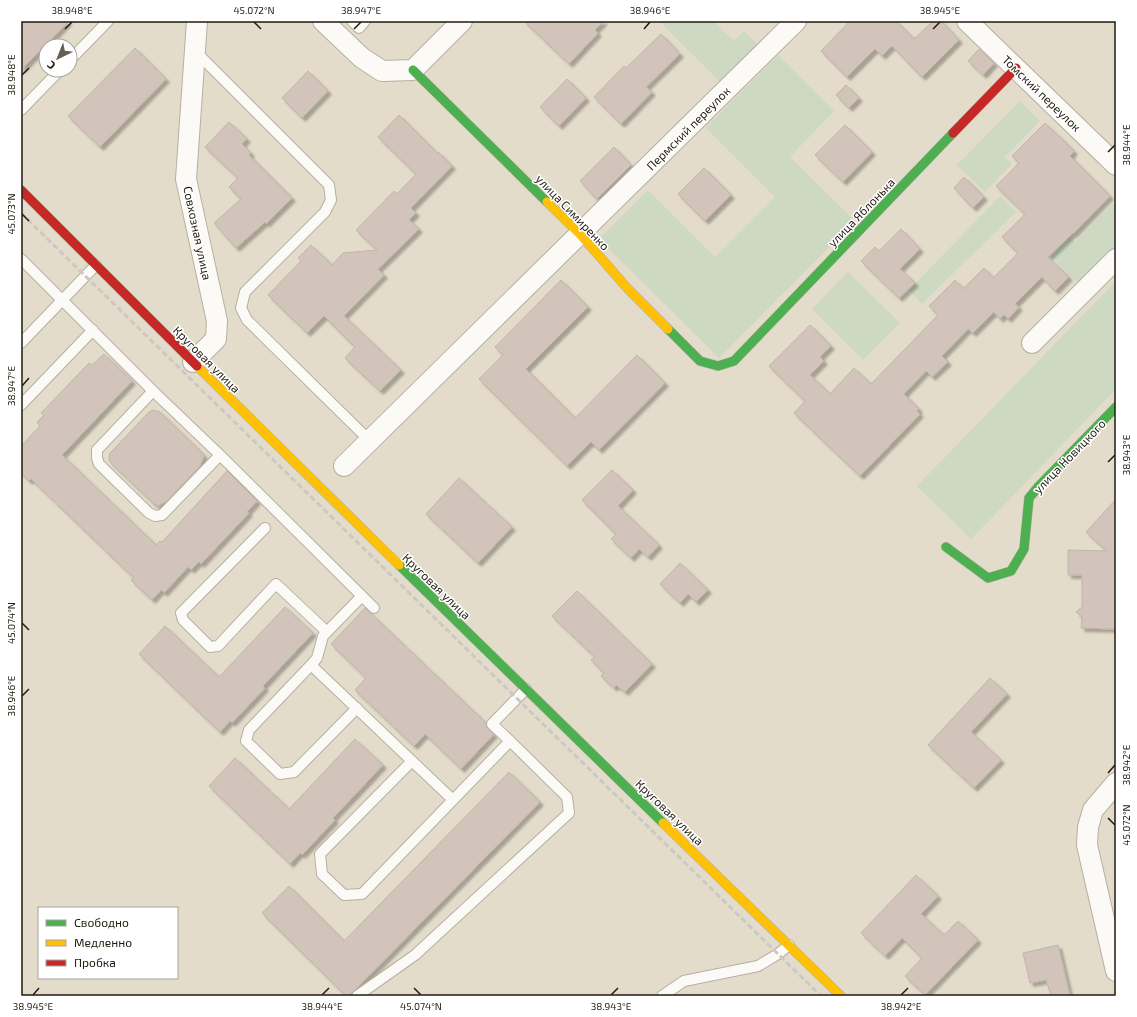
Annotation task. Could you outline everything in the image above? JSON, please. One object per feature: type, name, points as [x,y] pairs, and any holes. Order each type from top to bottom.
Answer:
[{"type":"street","name":"Совхозная улица","points":[[193,362],[216,339],[217,321],[186,179],[197,21]]},
{"type":"street","points":[[323,21],[362,58],[382,71],[413,70],[462,21]]},
{"type":"street","name":"Пермский переулок","points":[[344,466],[796,21]]},
{"type":"street","name":"Томский переулок","points":[[967,21],[1116,165]]},
{"type":"street","name":"улица Яблонька","points":[[718,366],[734,361],[1016,68]]},
{"type":"street","name":"улица Симиренко","points":[[413,70],[580,234],[628,289],[700,361],[718,366]]},
{"type":"street","name":"Круговая улица","points":[[21,190],[319,488],[841,996]]},
{"type":"street","points":[[1032,343],[1116,259]]},
{"type":"street","name":"улица Новицкого","points":[[946,547],[988,578],[1011,571],[1024,549],[1029,498],[1116,407]]},
{"type":"street","points":[[1116,783],[1093,810],[1088,827],[1087,845],[1116,971]]},
{"type":"lane","points":[[78,52],[108,21]]},
{"type":"lane","points":[[352,21],[359,28],[365,21]]},
{"type":"lane","points":[[194,51],[329,185],[331,200],[325,212],[245,292],[241,308],[247,320],[369,440]]},
{"type":"lane","points":[[21,110],[52,78]]},
{"type":"lane","points":[[21,259],[374,608]]},
{"type":"lane","points":[[21,343],[96,265]]},
{"type":"lane","points":[[21,405],[93,330]]},
{"type":"lane","points":[[153,391],[97,450],[96,458],[99,464],[149,513],[155,516],[162,515],[220,455]]},
{"type":"lane","points":[[265,528],[181,613],[183,620],[210,646],[218,646],[276,584],[327,632]]},
{"type":"lane","points":[[357,708],[294,772],[280,774],[246,741],[249,730],[317,658],[323,636],[362,596]]},
{"type":"lane","points":[[311,665],[453,800]]},
{"type":"lane","points":[[357,996],[416,955],[570,813],[567,797],[492,724],[526,689]]},
{"type":"lane","points":[[412,760],[320,854],[322,874],[344,895],[362,894],[510,741]]},
{"type":"lane","points":[[662,996],[684,981],[758,966],[778,954],[789,945]]},
{"type":"green space","points":[[659,21],[713,21],[734,41],[744,31],[760,47],[723,85]]},
{"type":"green space","points":[[778,55],[834,111],[790,157],[855,221],[719,358],[599,239],[648,190],[715,257],[775,197],[706,128]]},
{"type":"green space","points":[[1020,101],[1040,121],[1005,157],[1012,164],[985,192],[957,165]]},
{"type":"green space","points":[[1000,196],[1016,212],[922,304],[909,290]]},
{"type":"green space","points":[[1116,201],[1116,248],[1080,285],[1051,256],[1057,249],[1027,219],[1039,207],[1075,242]]},
{"type":"green space","points":[[848,272],[900,323],[863,360],[812,309]]},
{"type":"green space","points":[[1116,281],[1116,389],[971,539],[917,486]]},
{"type":"building","points":[[21,21],[69,21],[52,38],[38,38],[38,53],[21,70]]},
{"type":"building","points":[[524,21],[604,21],[595,30],[598,33],[569,64]]},
{"type":"building","points":[[850,21],[896,21],[914,39],[933,21],[941,21],[959,40],[922,77],[892,46],[882,56],[875,49],[847,77],[821,51]]},
{"type":"building","points":[[661,34],[680,54],[646,87],[652,92],[621,124],[594,97],[624,66],[626,68]]},
{"type":"building","points":[[135,48],[166,79],[100,147],[68,116]]},
{"type":"building","points":[[979,49],[994,63],[983,75],[968,61]]},
{"type":"building","points":[[308,71],[328,91],[302,118],[282,98]]},
{"type":"building","points":[[567,79],[586,98],[559,126],[540,107]]},
{"type":"building","points":[[846,85],[859,98],[849,108],[836,95]]},
{"type":"building","points":[[399,115],[452,166],[411,208],[416,213],[409,220],[419,229],[378,269],[384,275],[344,316],[401,370],[380,391],[345,358],[355,347],[324,316],[307,333],[268,295],[301,261],[298,258],[311,245],[332,265],[343,253],[377,250],[356,230],[394,191],[397,194],[416,174],[378,137]]},
{"type":"building","points":[[229,122],[247,139],[242,144],[251,153],[249,155],[292,198],[266,224],[265,222],[236,248],[214,223],[241,199],[229,187],[238,178],[205,147]]},
{"type":"building","points":[[1045,123],[1074,151],[1070,156],[1110,196],[1048,257],[1069,277],[1055,291],[1042,277],[1015,304],[1019,307],[1008,319],[1004,315],[1000,319],[994,312],[973,333],[968,329],[942,356],[948,362],[932,377],[926,371],[904,394],[919,409],[917,411],[920,414],[860,476],[794,413],[805,401],[769,366],[810,325],[831,346],[820,357],[824,361],[810,375],[830,394],[854,368],[871,384],[938,315],[929,306],[955,280],[963,289],[984,268],[993,278],[1018,253],[1002,237],[1025,214],[996,186],[1019,163],[1012,156]]},
{"type":"building","points":[[845,125],[872,152],[843,182],[815,155]]},
{"type":"building","points":[[614,147],[631,165],[597,199],[580,181]]},
{"type":"building","points":[[704,168],[731,195],[705,221],[678,194]]},
{"type":"building","points":[[964,177],[984,197],[973,208],[954,188]]},
{"type":"building","points":[[901,229],[920,249],[900,269],[915,283],[899,298],[861,261],[875,247],[879,251]]},
{"type":"building","points":[[561,280],[588,307],[526,369],[575,418],[637,355],[665,383],[599,450],[591,442],[567,466],[479,379],[503,355],[495,347]]},
{"type":"building","points":[[104,354],[132,381],[62,455],[156,545],[160,541],[162,542],[227,471],[257,501],[247,512],[249,513],[201,564],[199,562],[191,570],[188,567],[164,593],[161,590],[152,600],[131,580],[134,578],[31,479],[29,481],[21,473],[21,446],[40,426],[37,422],[44,415],[41,413],[89,363],[92,365]]},
{"type":"building","points":[[153,410],[160,412],[204,456],[200,466],[167,501],[158,506],[110,462],[109,459],[110,453],[149,412]]},
{"type":"building","points":[[612,470],[633,490],[618,506],[659,545],[648,557],[639,549],[631,558],[611,539],[616,534],[582,500]]},
{"type":"building","points":[[459,478],[512,527],[478,563],[426,514]]},
{"type":"building","points":[[1116,499],[1116,629],[1081,628],[1082,617],[1076,612],[1082,607],[1082,575],[1068,575],[1068,550],[1107,551],[1086,532]]},
{"type":"building","points":[[680,563],[708,590],[696,602],[688,594],[680,603],[660,584]]},
{"type":"building","points":[[577,591],[652,664],[625,692],[616,685],[614,688],[601,676],[604,673],[591,660],[595,657],[552,616]]},
{"type":"building","points":[[285,607],[313,633],[263,686],[265,688],[232,723],[230,721],[220,732],[139,654],[165,626],[219,677]]},
{"type":"building","points":[[365,608],[486,723],[487,728],[494,734],[461,769],[425,734],[414,746],[355,690],[366,678],[331,644]]},
{"type":"building","points":[[990,678],[1007,694],[971,732],[1001,760],[974,788],[928,745]]},
{"type":"building","points":[[355,739],[383,765],[333,818],[335,820],[302,855],[300,853],[290,864],[209,786],[235,758],[289,809]]},
{"type":"building","points":[[509,772],[540,802],[349,996],[346,996],[262,913],[289,886],[344,941]]},
{"type":"building","points":[[916,875],[938,896],[921,914],[944,935],[958,921],[978,940],[925,995],[905,976],[922,958],[902,938],[885,956],[861,933]]},
{"type":"building","points":[[1058,945],[1070,996],[1051,996],[1046,980],[1030,983],[1023,953]]},
{"type":"railway","points":[[21,213],[821,996]]},
{"type":"traffic: fast","points":[[413,70],[547,202]]},
{"type":"traffic: fast","points":[[668,329],[700,361],[718,366],[734,361],[953,133]]},
{"type":"traffic: fast","points":[[946,547],[988,578],[1011,571],[1024,549],[1029,498],[1116,407]]},
{"type":"traffic: fast","points":[[399,565],[663,823]]},
{"type":"traffic: slow","points":[[547,202],[580,234],[628,289],[668,329]]},
{"type":"traffic: slow","points":[[197,366],[399,565]]},
{"type":"traffic: slow","points":[[663,823],[841,996]]},
{"type":"traffic: jam","points":[[953,133],[1016,68]]},
{"type":"traffic: jam","points":[[21,190],[197,366]]}]
